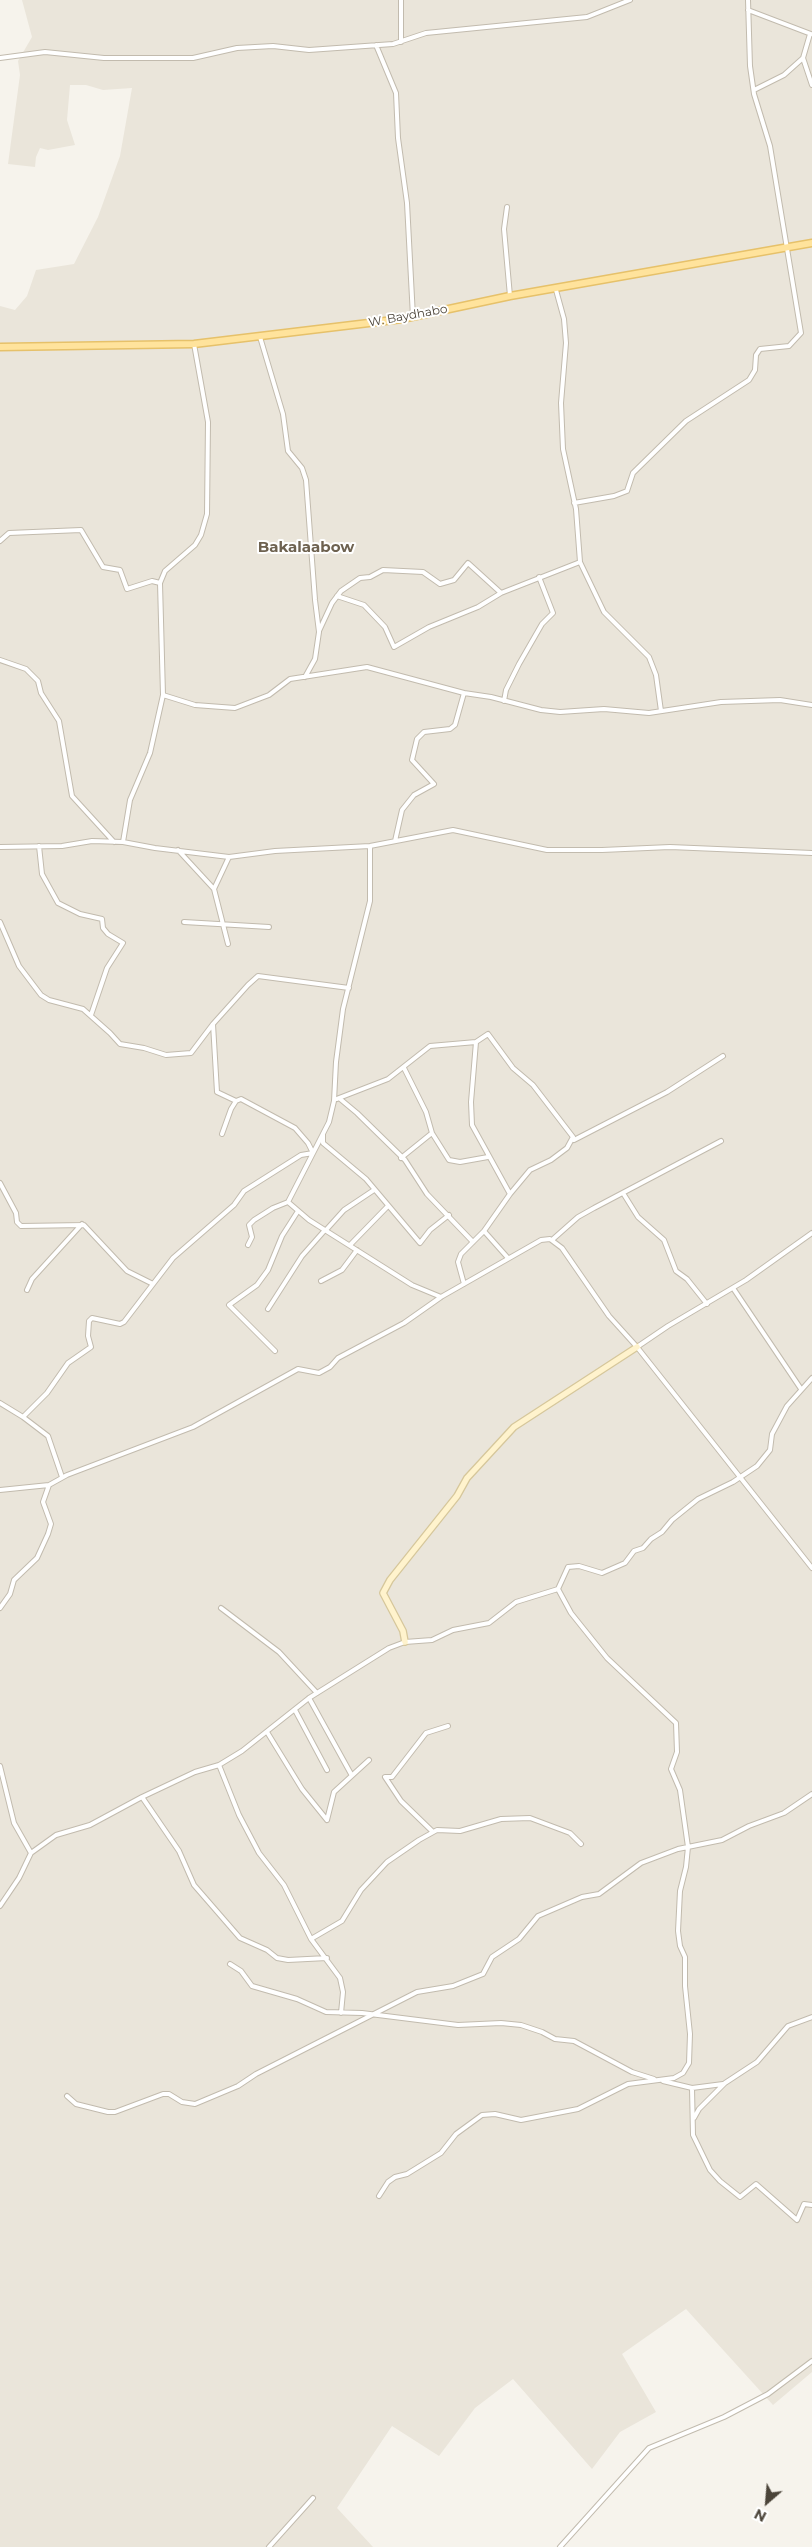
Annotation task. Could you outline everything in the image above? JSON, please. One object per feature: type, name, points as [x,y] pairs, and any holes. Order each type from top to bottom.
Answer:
[{"type":"main road","name":"W. Baydhabo","points":[[0,347],[194,344],[260,337],[413,317],[510,296],[556,290],[812,243]]},
{"type":"street","points":[[401,0],[401,42]]},
{"type":"street","points":[[0,58],[45,52],[104,58],[193,58],[237,48],[272,46],[309,50],[376,46],[401,42],[426,33],[587,17],[630,0]]},
{"type":"street","points":[[574,503],[614,496],[627,491],[633,473],[686,421],[749,380],[755,370],[756,355],[760,349],[789,346],[801,333],[770,146],[754,90],[750,66],[748,0]]},
{"type":"street","points":[[748,10],[811,34],[802,58],[784,75],[754,90]]},
{"type":"street","points":[[376,46],[396,93],[398,138],[408,202],[413,317]]},
{"type":"street","points":[[802,58],[812,85]]},
{"type":"street","points":[[507,207],[504,228],[510,296]]},
{"type":"street","points":[[556,290],[564,319],[566,343],[561,403],[563,448],[574,503],[580,562],[604,612],[649,657],[656,675],[661,712]]},
{"type":"street","points":[[260,337],[283,414],[288,451],[302,468],[306,480],[314,600],[319,632],[315,659],[304,677]]},
{"type":"street","points":[[123,842],[130,800],[150,753],[163,695],[160,583],[165,571],[195,545],[201,535],[207,514],[208,422],[194,344]]},
{"type":"street","points":[[0,541],[9,533],[81,530],[103,567],[120,570],[127,589],[152,581],[160,583]]},
{"type":"street","points":[[337,596],[364,605],[385,627],[394,647],[429,627],[478,607],[501,593],[580,562]]},
{"type":"street","points":[[319,632],[337,596],[350,583],[360,578],[370,577],[383,570],[423,572],[440,584],[454,580],[468,563],[501,593]]},
{"type":"street","points":[[504,701],[506,690],[523,657],[542,624],[553,613],[539,577]]},
{"type":"street","points":[[0,660],[26,669],[38,681],[41,693],[59,721],[72,796],[114,842]]},
{"type":"street","points":[[163,695],[195,704],[235,708],[269,695],[290,679],[367,667],[464,693],[550,711],[604,709],[625,712],[661,712],[721,702],[780,700],[812,705]]},
{"type":"street","points":[[395,841],[402,810],[414,795],[434,784],[412,760],[416,739],[424,732],[450,729],[455,725],[464,693]]},
{"type":"street","points":[[0,847],[62,846],[92,841],[123,842],[229,857],[275,851],[370,846],[453,830],[547,850],[670,847],[812,853]]},
{"type":"street","points":[[39,846],[42,874],[58,903],[80,914],[102,919],[103,928],[108,934],[122,943],[107,968],[91,1015]]},
{"type":"street","points":[[248,1245],[252,1237],[249,1225],[273,1208],[288,1202],[329,1122],[334,1101],[336,1062],[343,1009],[370,901],[370,846]]},
{"type":"street","points":[[177,850],[214,888],[228,944]]},
{"type":"street","points":[[214,888],[229,857]]},
{"type":"street","points":[[0,922],[19,966],[42,995],[49,1000],[83,1009],[120,1044],[144,1048],[166,1056],[191,1053],[213,1024],[258,976],[349,988]]},
{"type":"street","points":[[184,922],[269,927]]},
{"type":"street","points":[[213,1024],[217,1092],[236,1101],[241,1099],[295,1128],[308,1143],[312,1153]]},
{"type":"street","points":[[334,1101],[388,1079],[430,1046],[476,1042],[488,1034],[513,1068],[533,1085],[574,1140]]},
{"type":"street","points":[[476,1042],[471,1102],[472,1125],[510,1194]]},
{"type":"street","points":[[464,1284],[459,1257],[484,1231],[510,1194],[530,1170],[551,1160],[574,1140],[667,1092],[723,1056]]},
{"type":"street","points":[[404,1068],[426,1112],[432,1133],[449,1160],[460,1162],[488,1157]]},
{"type":"street","points":[[339,1098],[409,1166],[427,1194],[473,1242]]},
{"type":"street","points":[[222,1134],[225,1123],[236,1101]]},
{"type":"street","points":[[401,1158],[432,1133]]},
{"type":"street","points":[[323,1134],[323,1143],[366,1179],[420,1243],[430,1230],[448,1215]]},
{"type":"street","points":[[0,1490],[49,1485],[62,1477],[192,1427],[298,1369],[320,1373],[330,1367],[338,1358],[404,1323],[441,1297],[508,1258],[541,1240],[552,1240],[578,1218],[721,1141]]},
{"type":"street","points":[[23,1417],[48,1393],[68,1363],[92,1347],[88,1336],[89,1321],[92,1318],[120,1324],[124,1322],[173,1258],[234,1205],[250,1186],[301,1155],[312,1153]]},
{"type":"street","points":[[0,1183],[16,1213],[17,1222],[21,1226],[82,1224],[127,1270],[153,1284]]},
{"type":"street","points":[[268,1309],[302,1256],[344,1210],[374,1190]]},
{"type":"street","points":[[623,1193],[638,1217],[664,1240],[676,1271],[686,1279],[706,1304]]},
{"type":"street","points":[[288,1202],[326,1230],[412,1285],[441,1297]]},
{"type":"street","points":[[350,1245],[388,1206]]},
{"type":"street","points":[[275,1351],[230,1305],[258,1285],[268,1270],[282,1236],[298,1210]]},
{"type":"street","points":[[27,1290],[32,1279],[82,1224]]},
{"type":"street","points":[[484,1231],[508,1258]]},
{"type":"street","points":[[405,1642],[402,1631],[383,1593],[390,1580],[457,1496],[467,1478],[514,1427],[668,1326],[769,1265],[812,1233]]},
{"type":"street","points":[[552,1240],[574,1263],[609,1316],[637,1348],[812,1568]]},
{"type":"street","points":[[321,1281],[342,1270],[357,1250]]},
{"type":"street","points":[[733,1288],[802,1389]]},
{"type":"street","points":[[0,1906],[19,1878],[31,1852],[56,1835],[90,1825],[142,1797],[195,1772],[219,1765],[242,1751],[317,1693],[389,1648],[405,1642],[432,1640],[453,1630],[489,1623],[516,1602],[558,1589],[568,1567],[579,1566],[602,1572],[617,1568],[625,1563],[634,1551],[643,1548],[651,1539],[662,1532],[672,1520],[698,1499],[757,1466],[770,1450],[772,1434],[787,1406],[812,1378]]},
{"type":"street","points":[[0,1403],[48,1436],[62,1477]]},
{"type":"street","points":[[0,1608],[10,1594],[14,1580],[36,1558],[48,1534],[50,1524],[43,1502],[49,1485]]},
{"type":"street","points":[[379,2196],[388,2182],[395,2177],[407,2174],[441,2153],[456,2134],[482,2115],[495,2114],[521,2120],[578,2109],[628,2084],[648,2080],[662,2081],[683,2073],[689,2064],[690,2034],[685,1986],[685,1957],[680,1946],[678,1931],[680,1891],[688,1847],[680,1790],[671,1769],[677,1752],[676,1723],[607,1658],[571,1612],[558,1589]]},
{"type":"street","points":[[221,1608],[280,1652],[317,1693]]},
{"type":"street","points":[[310,1698],[351,1774]]},
{"type":"street","points":[[295,1710],[327,1770]]},
{"type":"street","points":[[433,1832],[401,1802],[385,1777],[392,1777],[426,1733],[448,1726]]},
{"type":"street","points":[[267,1732],[302,1789],[327,1820],[334,1792],[351,1774],[370,1760]]},
{"type":"street","points":[[219,1765],[239,1814],[259,1853],[284,1885],[311,1939],[327,1958],[340,1978],[343,1992],[341,2013]]},
{"type":"street","points":[[0,1766],[14,1823],[31,1852]]},
{"type":"street","points":[[67,2096],[76,2104],[108,2112],[115,2112],[163,2094],[169,2094],[182,2102],[195,2104],[238,2086],[342,2030],[377,2015],[417,1992],[453,1986],[467,1978],[482,1974],[492,1957],[519,1939],[538,1916],[582,1897],[599,1894],[641,1863],[688,1847],[722,1840],[749,1826],[784,1812],[812,1794]]},
{"type":"street","points":[[142,1797],[179,1851],[194,1885],[240,1938],[267,1950],[277,1958],[288,1960],[327,1958]]},
{"type":"street","points":[[311,1939],[342,1921],[360,1890],[387,1862],[437,1830],[460,1831],[501,1819],[530,1818],[570,1833],[581,1844]]},
{"type":"street","points":[[230,1964],[241,1972],[252,1986],[297,1999],[326,2012],[377,2015],[458,2025],[501,2023],[521,2026],[542,2032],[555,2039],[574,2041],[632,2072],[692,2088],[716,2087],[725,2083],[757,2062],[788,2026],[812,2017]]},
{"type":"street","points":[[694,2120],[699,2109],[725,2083]]},
{"type":"street","points":[[692,2088],[694,2135],[710,2170],[740,2197],[756,2184],[797,2220],[804,2204],[812,2205]]},
{"type":"street","points":[[560,2547],[649,2448],[724,2417],[768,2394],[812,2361]]},
{"type":"street","points":[[269,2547],[314,2498]]},
{"type":"shaded area","points":[[22,0],[812,0],[812,2372],[773,2405],[686,2309],[622,2354],[656,2412],[620,2432],[592,2469],[513,2379],[475,2408],[439,2456],[392,2426],[337,2508],[373,2547],[0,2547],[0,306],[15,310],[27,296],[36,270],[74,264],[98,217],[120,156],[132,88],[103,90],[86,85],[70,85],[67,120],[75,145],[48,150],[40,148],[36,157],[35,167],[8,164],[20,75],[18,61],[32,37]]},
{"type":"district","name":"Bakalaabow","points":[[306,548]]}]
